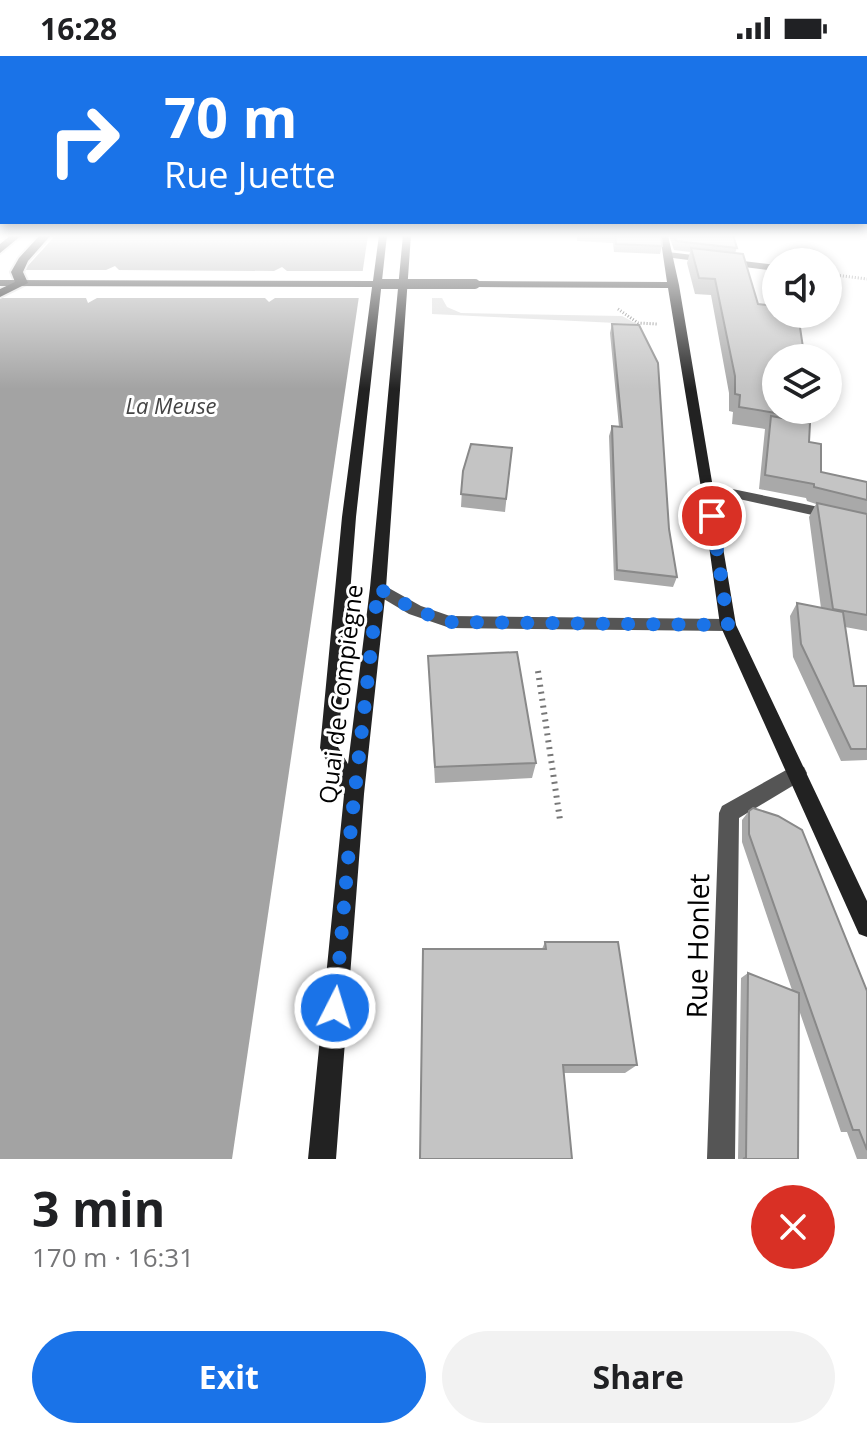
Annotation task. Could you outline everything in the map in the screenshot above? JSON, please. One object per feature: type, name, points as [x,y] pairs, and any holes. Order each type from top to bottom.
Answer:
[{"type":"main road","points":[[354,794],[329,748],[349,517],[377,286]]},
{"type":"main road","name":"Quai de Compiègne","points":[[322,1159],[354,794],[378,588],[403,286]]},
{"type":"main road","points":[[674,286],[728,625],[862,903],[867,926]]},
{"type":"street","points":[[708,488],[867,522]]},
{"type":"street","points":[[378,588],[415,610],[450,622],[728,625]]},
{"type":"street","name":"Rue Honlet","points":[[721,1159],[729,813],[797,773]]},
{"type":"path","points":[[618,309],[638,323],[663,324]]},
{"type":"path","points":[[538,671],[560,820]]},
{"type":"shaded area","points":[[432,298],[442,298],[447,307],[461,313],[622,316],[637,324],[432,314]]},
{"type":"water","name":"La Meuse","points":[[9,286],[360,286],[232,1159],[0,1159],[0,296]]},
{"type":"pier","points":[[3,286],[365,286],[363,298],[275,298],[269,302],[265,298],[97,298],[88,303],[86,298],[0,298]]},
{"type":"building","points":[[717,286],[753,286],[758,304],[762,304],[762,328],[800,328],[802,344],[762,344],[762,411],[739,407],[740,395],[735,394],[735,376]]},
{"type":"building","points":[[612,324],[639,325],[658,363],[669,529],[677,577],[617,570],[612,426],[622,427]]},
{"type":"building","points":[[770,424],[810,424],[809,442],[821,444],[821,472],[867,482],[867,500],[814,487],[814,484],[765,475]]},
{"type":"building","points":[[471,444],[512,448],[506,499],[461,494],[463,471]]},
{"type":"building","points":[[817,503],[867,514],[867,615],[833,609]]},
{"type":"building","points":[[797,603],[843,612],[854,686],[867,686],[867,749],[851,749],[801,644]]},
{"type":"building","points":[[517,652],[536,763],[435,767],[428,656]]},
{"type":"building","points":[[753,808],[778,816],[802,830],[867,991],[867,1150],[859,1130],[853,1130],[749,834],[749,811]]},
{"type":"building","points":[[545,942],[618,942],[637,1065],[563,1065],[572,1159],[420,1159],[423,949],[546,949]]},
{"type":"building","points":[[748,973],[799,993],[798,1159],[743,1159],[746,1158]]},
{"type":"route","points":[[335,1008],[351,826],[378,588],[415,610],[450,622],[728,625],[712,516]]}]
